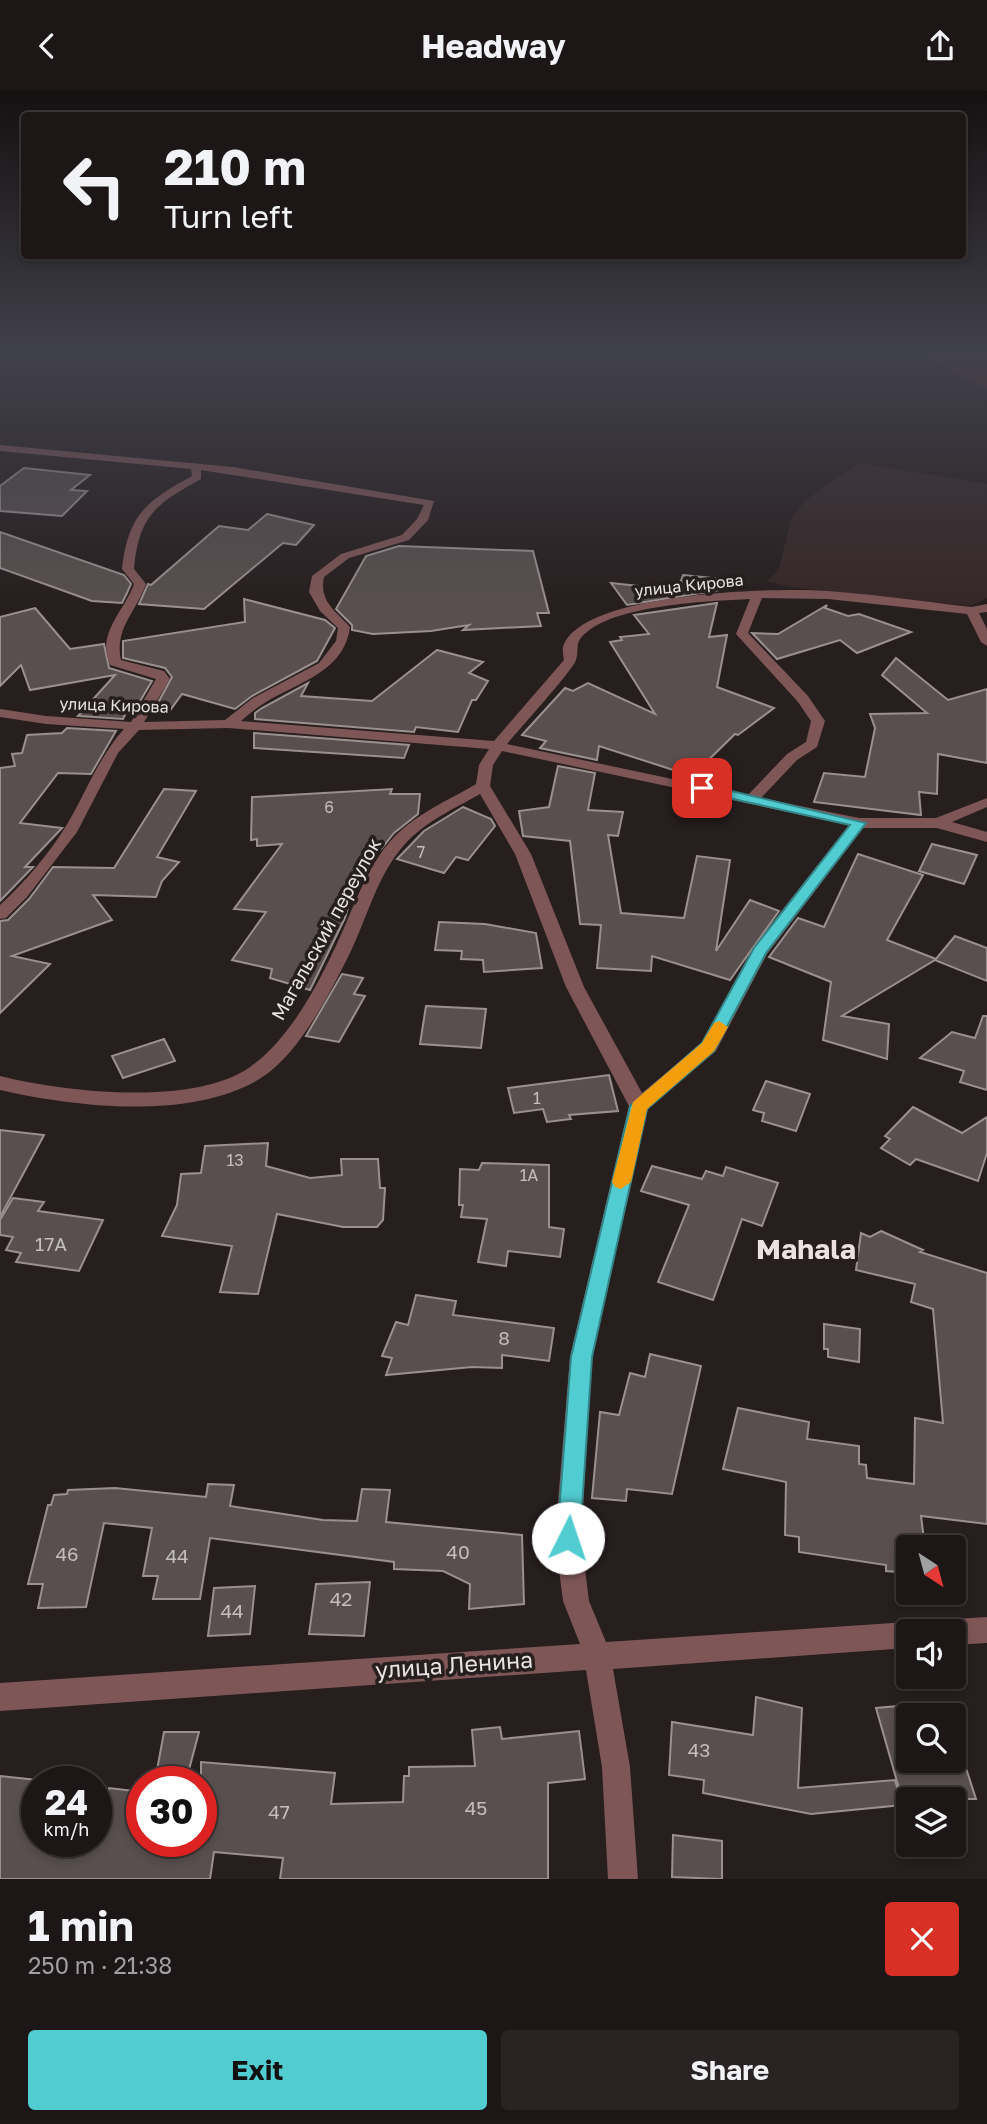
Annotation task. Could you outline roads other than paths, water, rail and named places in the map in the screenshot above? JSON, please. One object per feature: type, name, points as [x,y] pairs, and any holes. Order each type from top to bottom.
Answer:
[{"type":"street","points":[[0,447],[196,466],[430,503],[422,527],[405,540],[343,557],[318,576],[315,592],[324,608],[344,627],[342,641],[324,666],[258,701],[228,724]]},
{"type":"street","points":[[0,914],[21,894],[72,829],[112,751],[135,726],[163,680],[159,674],[115,661],[109,643],[115,626],[136,599],[140,584],[128,569],[129,544],[133,529],[152,503],[197,477],[196,466]]},
{"type":"street","name":"улица Кирова","points":[[0,713],[46,720],[135,726],[228,724],[498,747],[570,660],[570,644],[584,625],[616,611],[649,605],[810,594],[972,611],[987,608]]},
{"type":"street","points":[[753,798],[792,757],[812,744],[818,721],[803,699],[743,634],[757,596]]},
{"type":"street","points":[[972,611],[987,642]]},
{"type":"street","points":[[639,1106],[575,987],[523,854],[483,786],[486,765],[498,747],[753,798],[859,823],[938,823],[987,837]]},
{"type":"street","name":"Магальский переулок","points":[[0,1083],[49,1091],[146,1100],[212,1090],[253,1074],[278,1053],[292,1036],[349,939],[358,911],[390,850],[415,823],[483,786]]},
{"type":"street","points":[[938,823],[987,801]]},
{"type":"street","points":[[623,1879],[616,1767],[597,1654],[576,1601],[568,1538],[580,1371],[639,1106],[709,1047],[760,952],[859,823]]},
{"type":"street","points":[[966,1631],[987,1630]]},
{"type":"street","name":"улица Ленина","points":[[0,1697],[597,1654],[896,1636]]},
{"type":"district","name":"Mahala","points":[[806,1249]]}]
